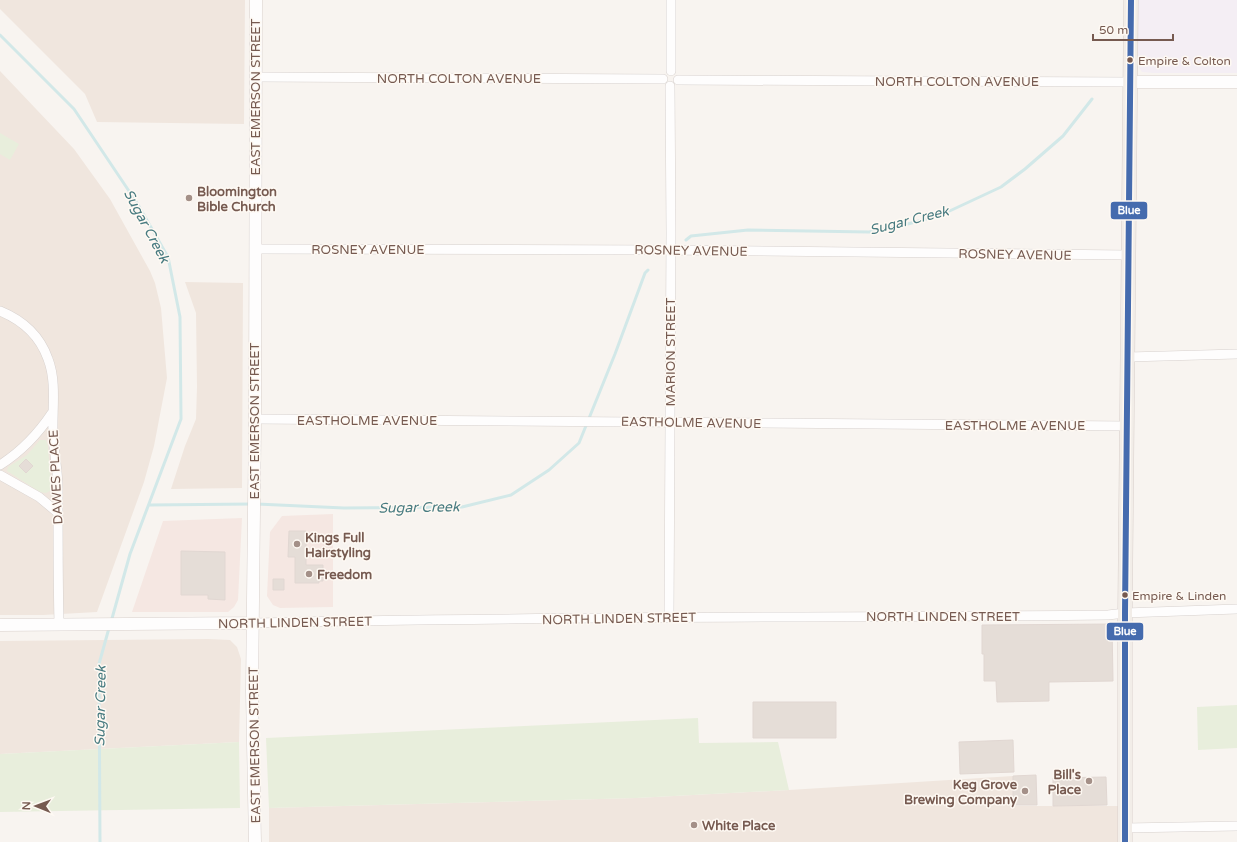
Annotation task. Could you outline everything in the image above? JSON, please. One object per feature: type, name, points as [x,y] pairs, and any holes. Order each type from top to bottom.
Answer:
[{"type":"main road","name":"EAST EMERSON STREET","points":[[255,842],[252,691],[256,0]]},
{"type":"main road","points":[[1125,835],[1125,613],[1131,0]]},
{"type":"main road","name":"NORTH COLTON AVENUE","points":[[1130,82],[1237,82]]},
{"type":"main road","name":"NORTH LINDEN STREET","points":[[0,624],[253,623]]},
{"type":"street","points":[[671,0],[671,71]]},
{"type":"street","points":[[671,71],[677,75],[678,80],[675,85],[670,86],[664,84],[663,79],[666,73],[671,71]]},
{"type":"street","name":"NORTH COLTON AVENUE","points":[[255,77],[663,79]]},
{"type":"street","name":"NORTH COLTON AVENUE","points":[[678,80],[1130,82]]},
{"type":"street","name":"MARION STREET","points":[[669,618],[670,86]]},
{"type":"street","name":"ROSNEY AVENUE","points":[[255,249],[670,250],[1128,255]]},
{"type":"street","name":"DAWES PLACE","points":[[0,312],[19,321],[34,334],[45,351],[53,380],[52,413],[58,488],[59,624]]},
{"type":"street","points":[[1128,357],[1237,354]]},
{"type":"street","points":[[0,465],[20,452],[33,440],[52,413]]},
{"type":"street","name":"EASTHOLME AVENUE","points":[[254,419],[1127,426]]},
{"type":"street","points":[[0,475],[39,496],[57,512]]},
{"type":"street","name":"NORTH LINDEN STREET","points":[[253,623],[336,621],[1100,615],[1237,609]]},
{"type":"street","points":[[1125,835],[1237,826]]},
{"type":"shaded area","points":[[0,0],[245,0],[244,124],[97,122],[85,94],[0,9]]},
{"type":"shaded area","points":[[1138,0],[1237,0],[1237,73],[1142,72],[1138,66]]},
{"type":"shaded area","points":[[0,71],[74,149],[110,199],[150,271],[155,283],[161,308],[167,378],[154,446],[144,482],[97,612],[43,615],[0,615]]},
{"type":"shaded area","points":[[185,282],[243,283],[242,488],[171,489],[185,446],[196,419],[196,313]]},
{"type":"shaded area","points":[[333,514],[333,607],[280,608],[273,605],[267,596],[270,532],[282,516]]},
{"type":"shaded area","points":[[242,518],[238,600],[234,607],[228,612],[132,612],[163,521]]},
{"type":"shaded area","points":[[230,640],[237,647],[241,659],[239,742],[0,754],[0,641]]},
{"type":"shaded area","name":"White Place","points":[[1013,776],[1014,806],[1118,806],[1118,842],[269,842],[269,808],[636,798]]},
{"type":"green space","points":[[0,133],[19,144],[10,160],[0,154]]},
{"type":"green space","points":[[40,440],[46,440],[48,446],[51,487],[50,491],[46,493],[40,492],[7,471],[8,467],[27,455]]},
{"type":"green space","points":[[1237,705],[1237,748],[1198,750],[1197,707]]},
{"type":"green space","points":[[698,718],[699,743],[778,742],[789,790],[636,798],[269,808],[266,738]]},
{"type":"green space","points":[[239,742],[240,808],[0,812],[0,754]]},
{"type":"building","points":[[26,459],[33,466],[26,473],[19,466]]},
{"type":"building","points":[[289,531],[306,531],[306,565],[323,565],[323,581],[319,581],[319,583],[295,583],[295,557],[288,557]]},
{"type":"building","points":[[181,551],[225,552],[225,600],[208,599],[208,595],[181,595]]},
{"type":"building","name":"Freedom","points":[[273,579],[284,579],[284,590],[273,590]]},
{"type":"building","points":[[1112,624],[1113,681],[1049,682],[1049,701],[997,702],[996,681],[984,681],[982,625]]},
{"type":"building","points":[[753,702],[836,702],[836,738],[753,738]]},
{"type":"building","points":[[1013,740],[1014,772],[960,774],[959,742]]},
{"type":"building","name":"Keg Grove Brewing Company","points":[[1036,775],[1037,805],[1013,805],[1013,776]]},
{"type":"building","points":[[1106,777],[1107,805],[1053,806],[1053,778]]},
{"type":"waterway","name":"Sugar Creek","points":[[0,35],[74,109],[137,203],[168,257],[180,317],[181,419],[130,554],[111,622]]},
{"type":"waterway","name":"Sugar Creek","points":[[686,240],[691,236],[748,230],[869,232],[904,225],[941,215],[1001,187],[1025,169],[1063,136],[1092,99]]},
{"type":"waterway","name":"Sugar Creek","points":[[257,504],[344,508],[462,507],[511,495],[549,470],[579,443],[615,354],[645,273],[648,270]]},
{"type":"waterway","name":"Sugar Creek","points":[[149,505],[252,504]]},
{"type":"waterway","name":"Sugar Creek","points":[[100,842],[99,664],[109,628]]},
{"type":"transit line","name":"Blue","points":[[1125,842],[1125,613],[1131,0]]},
{"type":"place","name":"Empire & Colton","points":[[1130,60]]},
{"type":"place","name":"Bloomington Bible Church","points":[[189,198]]},
{"type":"place","name":"Kings Full Hairstyling","points":[[297,544]]},
{"type":"place","name":"Freedom","points":[[309,574]]},
{"type":"place","name":"Empire & Linden","points":[[1125,595]]},
{"type":"place","name":"Bill's Place","points":[[1089,781]]},
{"type":"place","name":"Keg Grove Brewing Company","points":[[1025,791]]},
{"type":"place","name":"White Place","points":[[694,825]]}]
